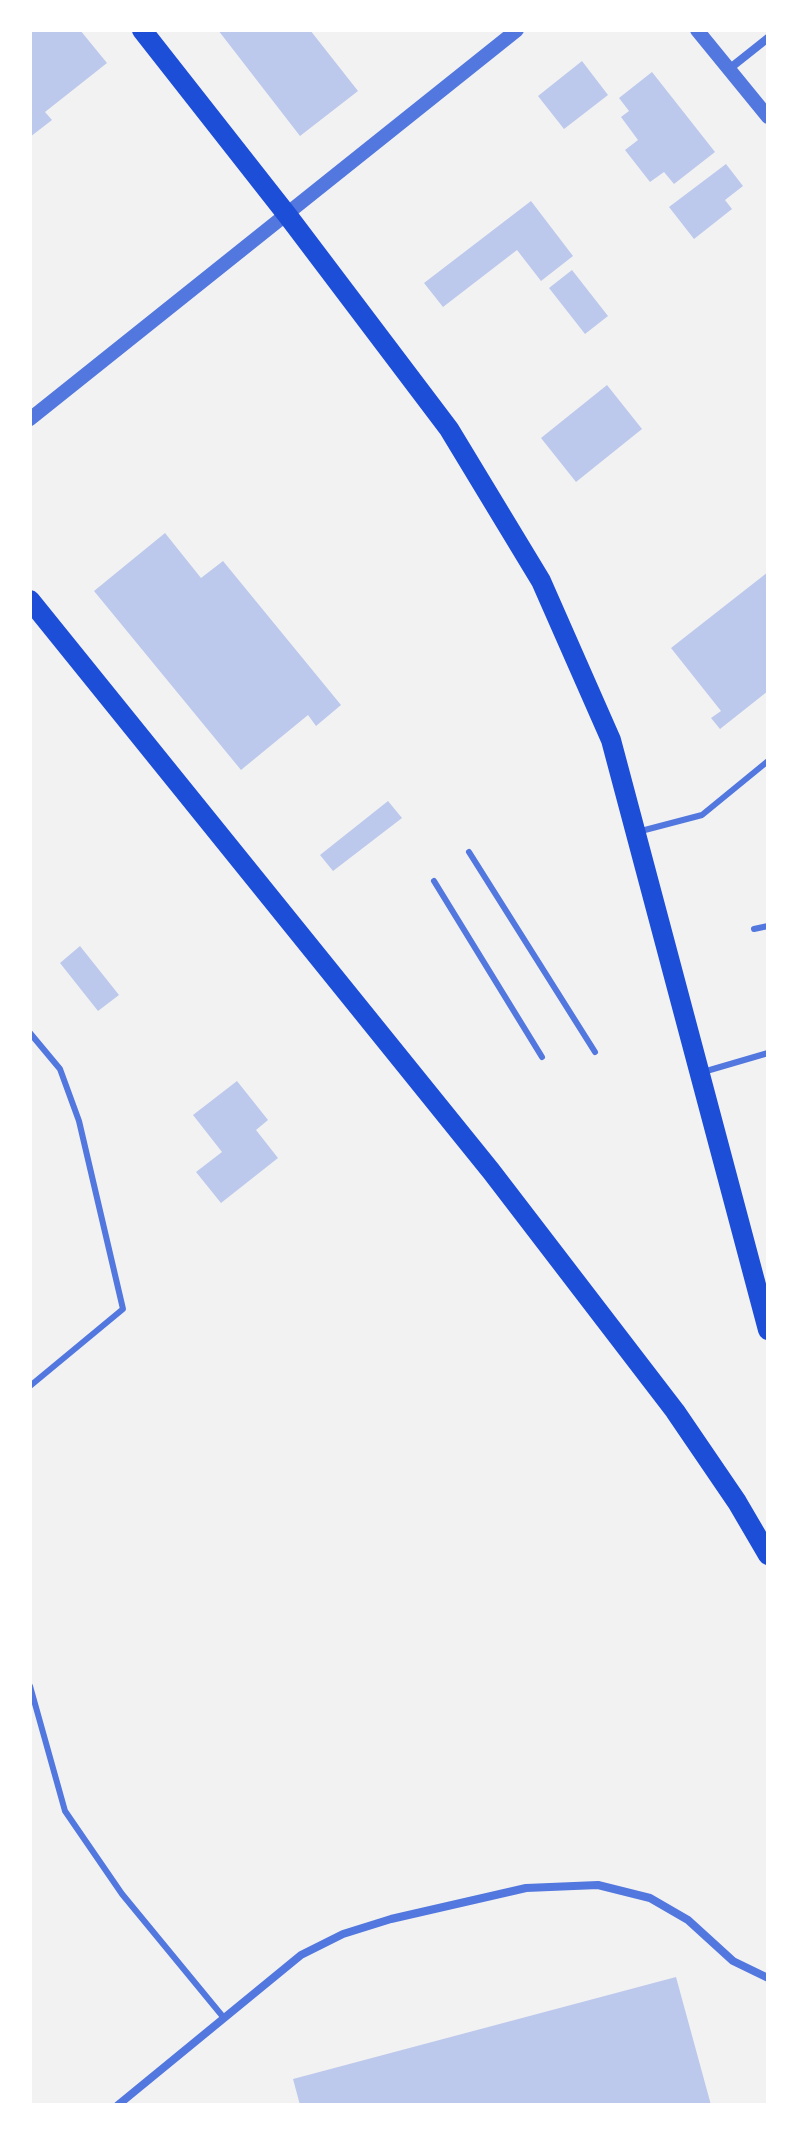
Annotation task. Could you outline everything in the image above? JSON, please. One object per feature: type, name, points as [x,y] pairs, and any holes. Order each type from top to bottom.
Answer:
[{"type":"main road","points":[[142,30],[449,429],[541,581],[611,740],[768,1330]]},
{"type":"main road","points":[[30,600],[491,1171],[675,1411],[737,1502],[768,1555]]},
{"type":"street","points":[[30,419],[288,216],[517,30]]},
{"type":"street","points":[[697,30],[768,117]]},
{"type":"street","points":[[729,69],[768,38]]},
{"type":"street","points":[[118,2105],[301,1955],[343,1934],[391,1919],[526,1888],[598,1885],[650,1898],[688,1920],[733,1961],[768,1978]]},
{"type":"lane","points":[[637,832],[702,815],[768,761]]},
{"type":"lane","points":[[469,852],[595,1052]]},
{"type":"lane","points":[[434,881],[542,1057]]},
{"type":"lane","points":[[754,929],[768,926]]},
{"type":"lane","points":[[30,1033],[60,1069],[79,1121],[123,1309],[30,1386]]},
{"type":"lane","points":[[700,1073],[768,1053]]},
{"type":"lane","points":[[30,1686],[65,1811],[122,1894],[224,2018]]},
{"type":"building","points":[[30,30],[80,30],[107,63],[45,112],[52,120],[30,137]]},
{"type":"building","points":[[218,30],[310,30],[358,91],[300,136]]},
{"type":"building","points":[[582,61],[608,95],[564,129],[538,96]]},
{"type":"building","points":[[652,72],[715,152],[674,184],[664,172],[650,182],[625,150],[638,140],[621,117],[629,111],[619,98]]},
{"type":"building","points":[[726,164],[743,186],[725,200],[732,209],[694,239],[669,207]]},
{"type":"building","points":[[531,201],[573,256],[541,281],[517,250],[443,307],[424,283]]},
{"type":"building","points":[[572,270],[608,316],[585,334],[549,288]]},
{"type":"building","points":[[607,385],[642,429],[576,482],[541,438]]},
{"type":"building","points":[[165,533],[201,578],[223,561],[341,705],[316,726],[308,715],[241,770],[94,591]]},
{"type":"building","points":[[768,572],[768,691],[720,729],[711,718],[721,711],[671,648]]},
{"type":"building","points":[[388,801],[402,818],[333,871],[320,855]]},
{"type":"building","points":[[80,946],[119,995],[98,1011],[60,963]]},
{"type":"building","points":[[237,1081],[268,1120],[256,1130],[278,1158],[221,1203],[196,1172],[222,1152],[193,1115]]},
{"type":"building","points":[[676,1977],[711,2105],[300,2105],[293,2079]]}]
